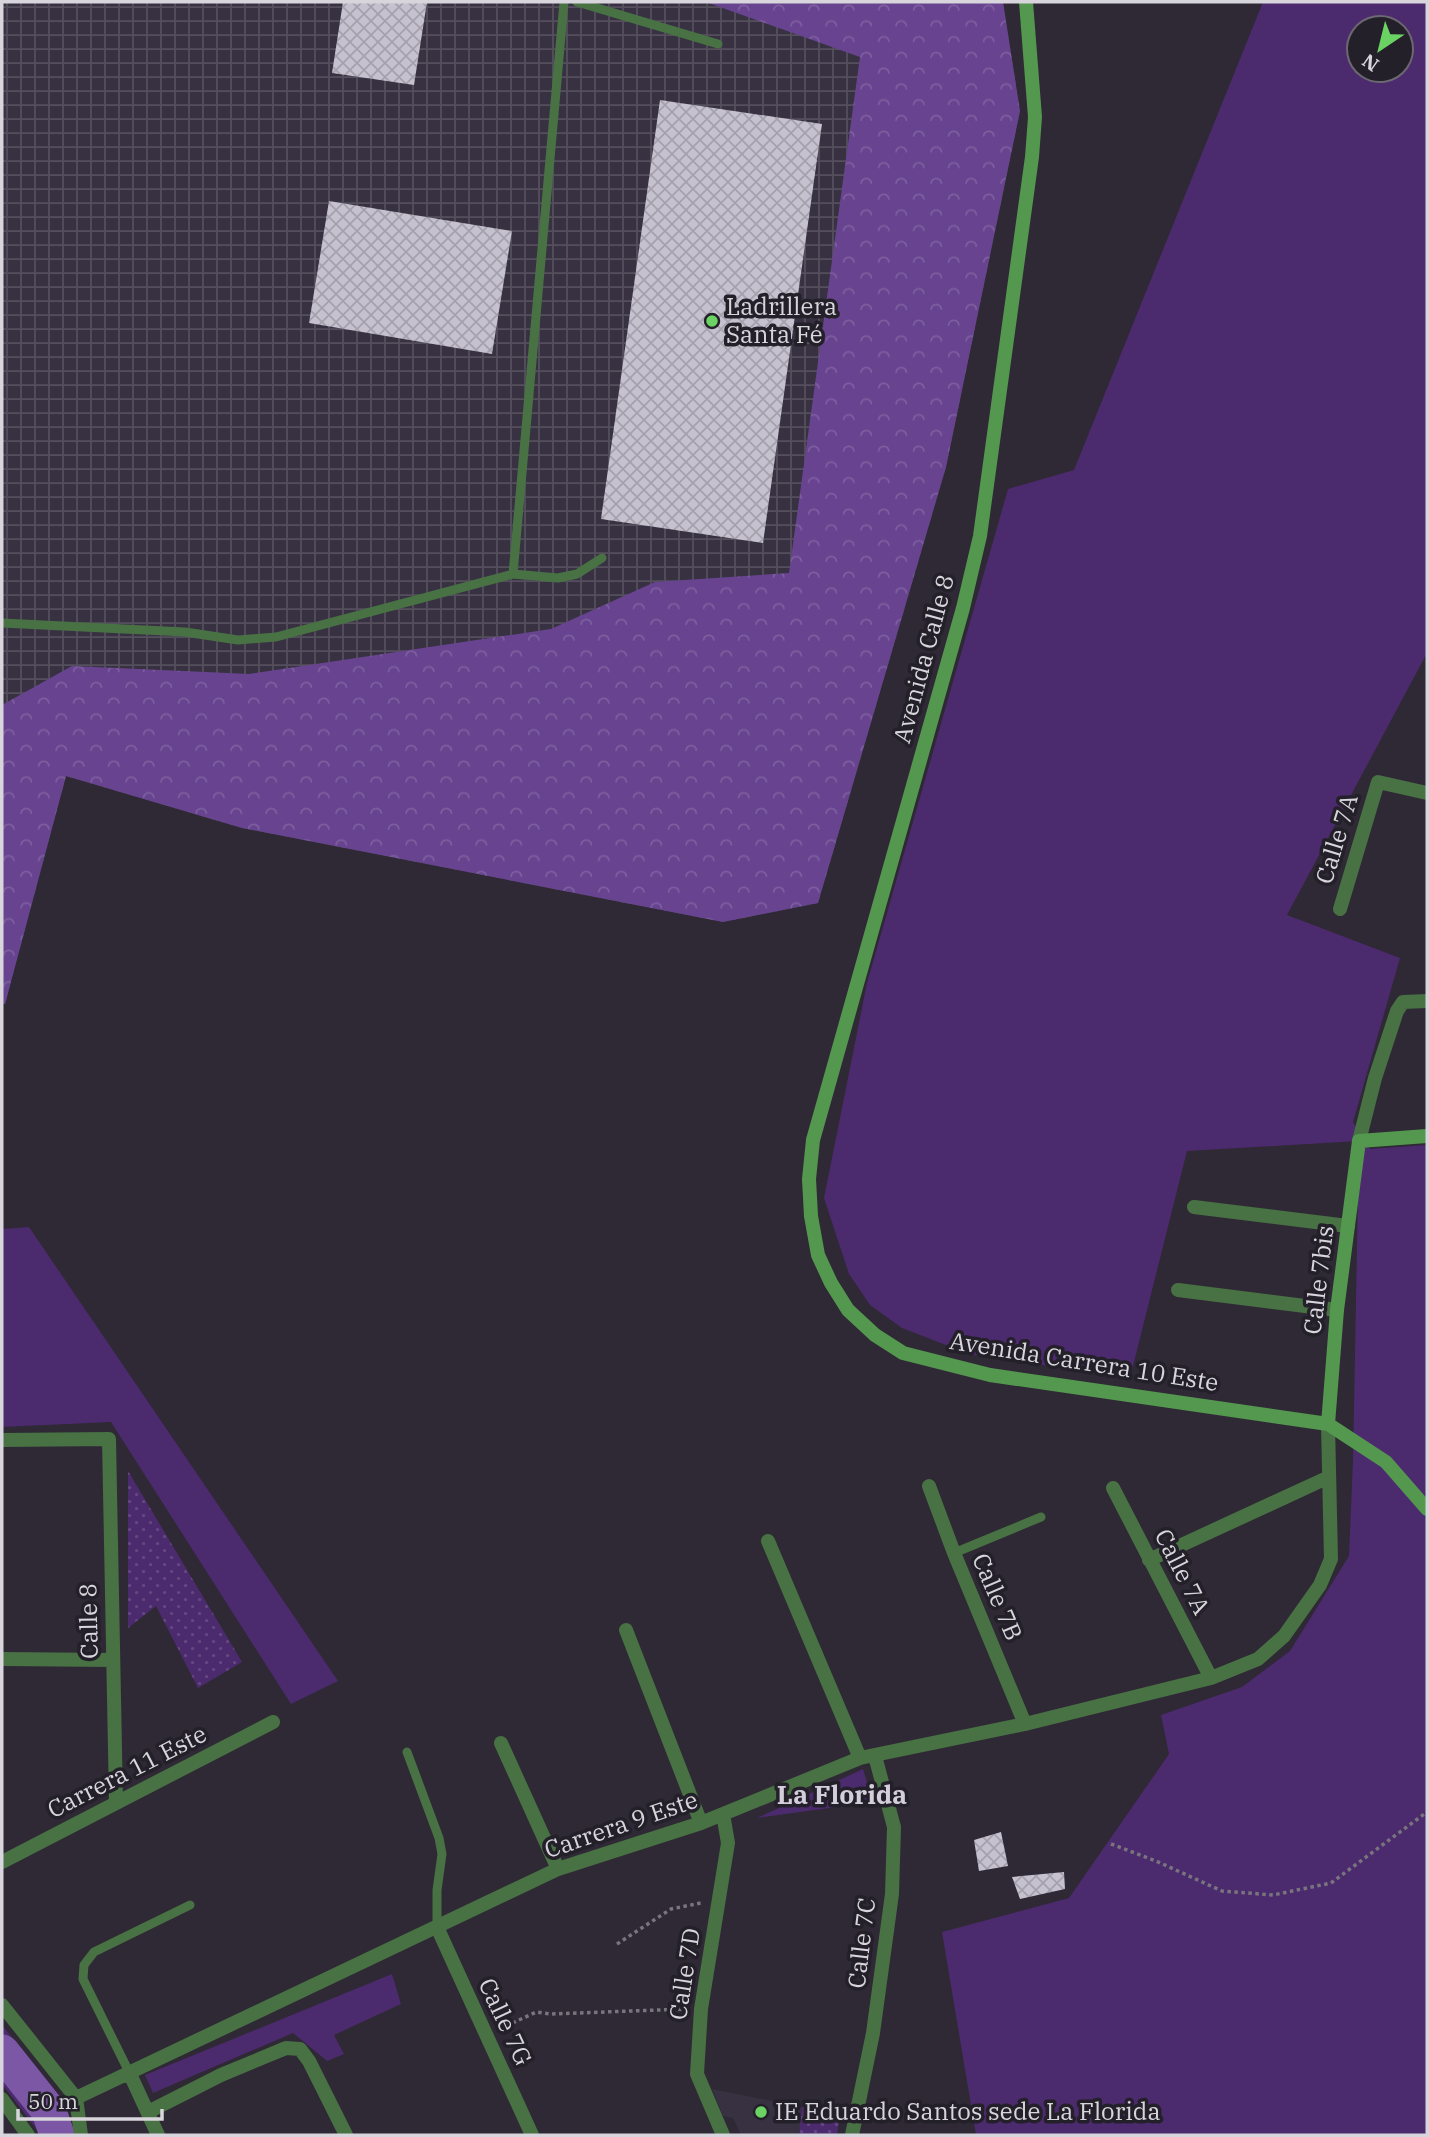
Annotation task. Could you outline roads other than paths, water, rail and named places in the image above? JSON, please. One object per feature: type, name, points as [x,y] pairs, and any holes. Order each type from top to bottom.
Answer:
[{"type":"main road","name":"Avenida Calle 8","points":[[848,1310],[818,1255],[811,1216],[813,1140],[960,622],[980,536],[1035,117],[1026,2]]},
{"type":"main road","points":[[1359,1141],[1427,1136]]},
{"type":"main road","name":"Calle 7bis","points":[[1328,1424],[1337,1310],[1359,1141]]},
{"type":"main road","name":"Avenida Carrera 10 Este","points":[[848,1310],[875,1335],[903,1353],[990,1375],[1328,1424]]},
{"type":"main road","points":[[1328,1424],[1386,1462],[1427,1509]]},
{"type":"street","name":"Calle 7A","points":[[1340,909],[1378,782],[1427,793]]},
{"type":"street","points":[[1359,1141],[1375,1078],[1397,1011],[1403,1002],[1427,1001]]},
{"type":"street","points":[[1195,1207],[1348,1226]]},
{"type":"street","points":[[1178,1290],[1337,1310]]},
{"type":"street","points":[[1149,1560],[1329,1477],[1328,1424]]},
{"type":"street","name":"Calle 8","points":[[2,1440],[109,1439],[116,1802]]},
{"type":"street","name":"Carrera 9 Este","points":[[76,2098],[558,1869],[723,1815],[860,1758],[1025,1724],[1211,1678],[1258,1659],[1284,1636],[1320,1585],[1331,1559],[1329,1477]]},
{"type":"street","name":"Calle 7B","points":[[929,1486],[1025,1724]]},
{"type":"street","name":"Calle 7A","points":[[1113,1488],[1211,1678]]},
{"type":"street","points":[[768,1541],[860,1758]]},
{"type":"street","points":[[626,1630],[701,1823]]},
{"type":"street","points":[[2,1659],[113,1660]]},
{"type":"street","name":"Carrera 11 Este","points":[[2,1862],[274,1722]]},
{"type":"street","points":[[501,1744],[558,1869]]},
{"type":"street","name":"Calle 7C","points":[[852,2135],[873,2034],[892,1894],[894,1827],[875,1756]]},
{"type":"street","name":"Calle 7D","points":[[723,1815],[728,1843],[701,2009],[697,2074],[723,2135]]},
{"type":"street","name":"Calle 7G","points":[[437,1927],[532,2135]]},
{"type":"street","points":[[2,2005],[76,2098],[81,2135]]},
{"type":"street","points":[[148,2112],[221,2075],[286,2048],[300,2049],[309,2061],[346,2135]]},
{"type":"street","points":[[129,2072],[158,2135]]},
{"type":"street","points":[[2,2099],[28,2135]]},
{"type":"lane","points":[[513,574],[565,2]]},
{"type":"lane","points":[[577,2],[718,44]]},
{"type":"lane","points":[[2,623],[185,632],[238,640],[276,637],[513,574],[558,578],[577,574],[602,558]]},
{"type":"lane","points":[[954,1553],[1041,1517]]},
{"type":"lane","points":[[407,1752],[439,1838],[442,1854],[437,1890],[437,1927]]},
{"type":"lane","points":[[129,2072],[83,1979],[84,1965],[94,1952],[190,1905]]},
{"type":"waterway","points":[[2,2052],[49,2111],[57,2135]]},
{"type":"place","name":"Ladrillera Santa Fé","points":[[712,321]]},
{"type":"place","name":"IE Eduardo Santos sede La Florida","points":[[761,2112]]},
{"type":"district","name":"La Florida","points":[[842,1795]]}]
